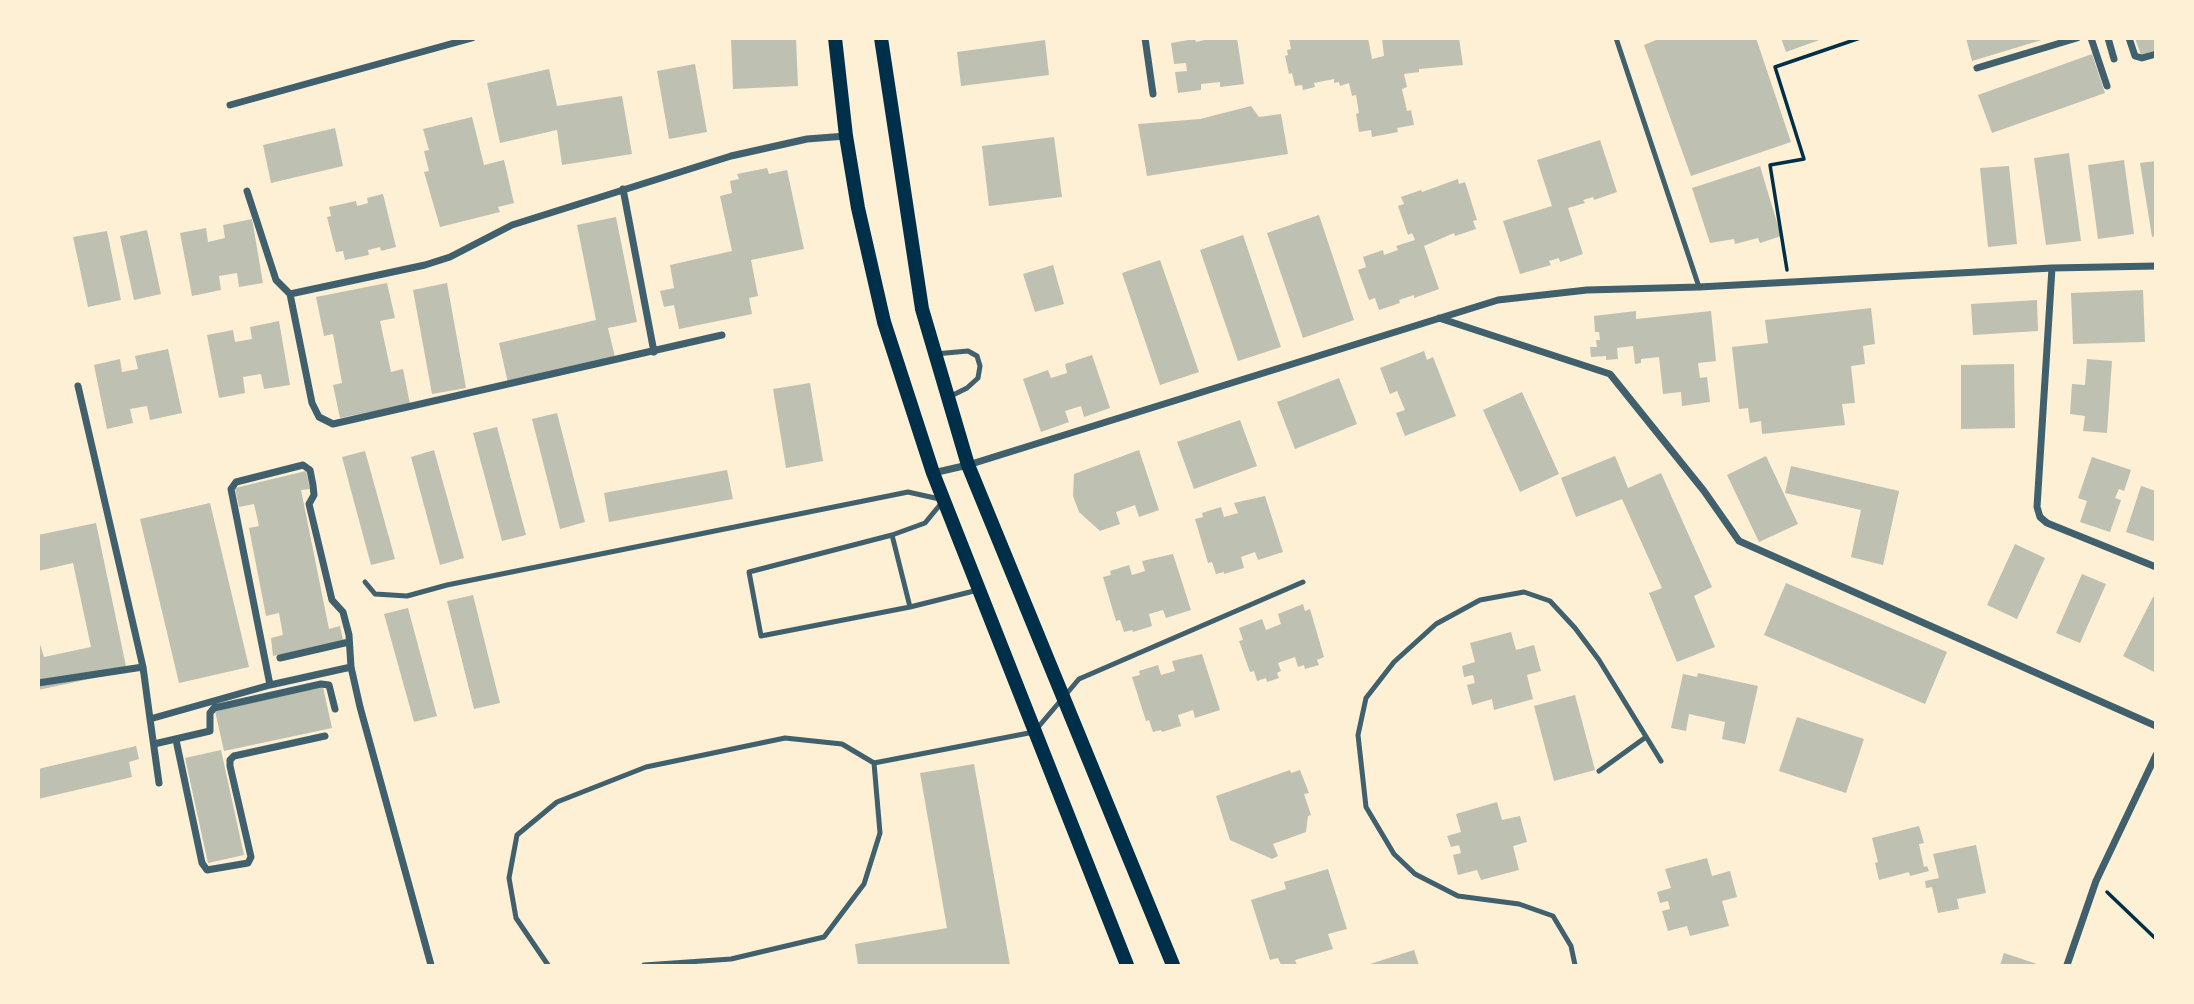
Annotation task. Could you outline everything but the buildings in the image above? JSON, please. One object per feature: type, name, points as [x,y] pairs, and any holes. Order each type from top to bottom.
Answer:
[{"type":"main road","points":[[835,38],[846,136],[858,208],[884,321],[933,473],[1127,965]]},
{"type":"main road","points":[[881,38],[922,309],[968,465],[1173,965]]},
{"type":"street","points":[[230,105],[472,38]]},
{"type":"street","points":[[1145,38],[1153,94]]},
{"type":"street","points":[[1978,68],[2077,38]]},
{"type":"street","points":[[2091,38],[2107,86]]},
{"type":"street","points":[[2108,38],[2114,59]]},
{"type":"street","points":[[2129,38],[2135,56],[2143,58],[2155,54]]},
{"type":"street","points":[[290,294],[413,268],[450,257],[512,225],[750,151],[807,139],[846,136]]},
{"type":"street","points":[[622,189],[654,352]]},
{"type":"street","points":[[247,191],[276,280],[290,294],[312,403],[319,417],[333,424],[722,335]]},
{"type":"street","points":[[933,473],[968,465],[1498,300],[1587,290],[1699,287],[2052,268],[2155,266]]},
{"type":"street","points":[[2052,268],[2037,508],[2040,517],[2047,523],[2155,567]]},
{"type":"street","points":[[1438,318],[1610,374],[1704,492],[1739,541],[2155,726]]},
{"type":"street","points":[[78,386],[143,667],[159,783]]},
{"type":"street","points":[[270,685],[231,489],[236,482],[303,465],[310,470],[314,495],[309,503],[332,600],[343,612],[360,707],[431,965]]},
{"type":"street","points":[[279,658],[349,642]]},
{"type":"street","points":[[38,683],[143,667]]},
{"type":"street","points":[[150,719],[270,685],[351,667]]},
{"type":"street","points":[[154,744],[210,731],[210,713],[214,708],[321,684],[329,685],[335,709]]},
{"type":"street","points":[[176,740],[202,863],[207,870],[248,863],[251,857],[230,760],[234,756],[324,736]]},
{"type":"street","points":[[2067,965],[2096,881],[2155,755]]},
{"type":"lane","points":[[1616,38],[1699,287]]},
{"type":"lane","points":[[935,354],[968,351],[976,356],[980,366],[978,379],[948,398]]},
{"type":"lane","points":[[365,582],[375,594],[407,596],[447,585],[908,492],[944,500],[925,523],[892,535],[749,572],[761,636],[909,607],[978,590]]},
{"type":"lane","points":[[892,535],[909,607]]},
{"type":"lane","points":[[548,965],[516,918],[509,877],[517,835],[557,802],[646,767],[785,738],[842,744],[874,763],[1034,732],[1079,679],[1303,582]]},
{"type":"lane","points":[[1575,965],[1571,946],[1553,916],[1519,904],[1458,896],[1415,874],[1394,854],[1366,807],[1358,735],[1366,698],[1394,662],[1436,624],[1480,600],[1524,592],[1550,601],[1575,628],[1600,660],[1661,761]]},
{"type":"lane","points":[[1599,771],[1646,737]]},
{"type":"lane","points":[[645,965],[731,959],[824,937],[864,884],[880,833],[874,763]]},
{"type":"path","points":[[1789,282],[1770,165],[1804,159],[1775,67],[1860,38]]},
{"type":"path","points":[[2096,881],[2155,939]]}]
